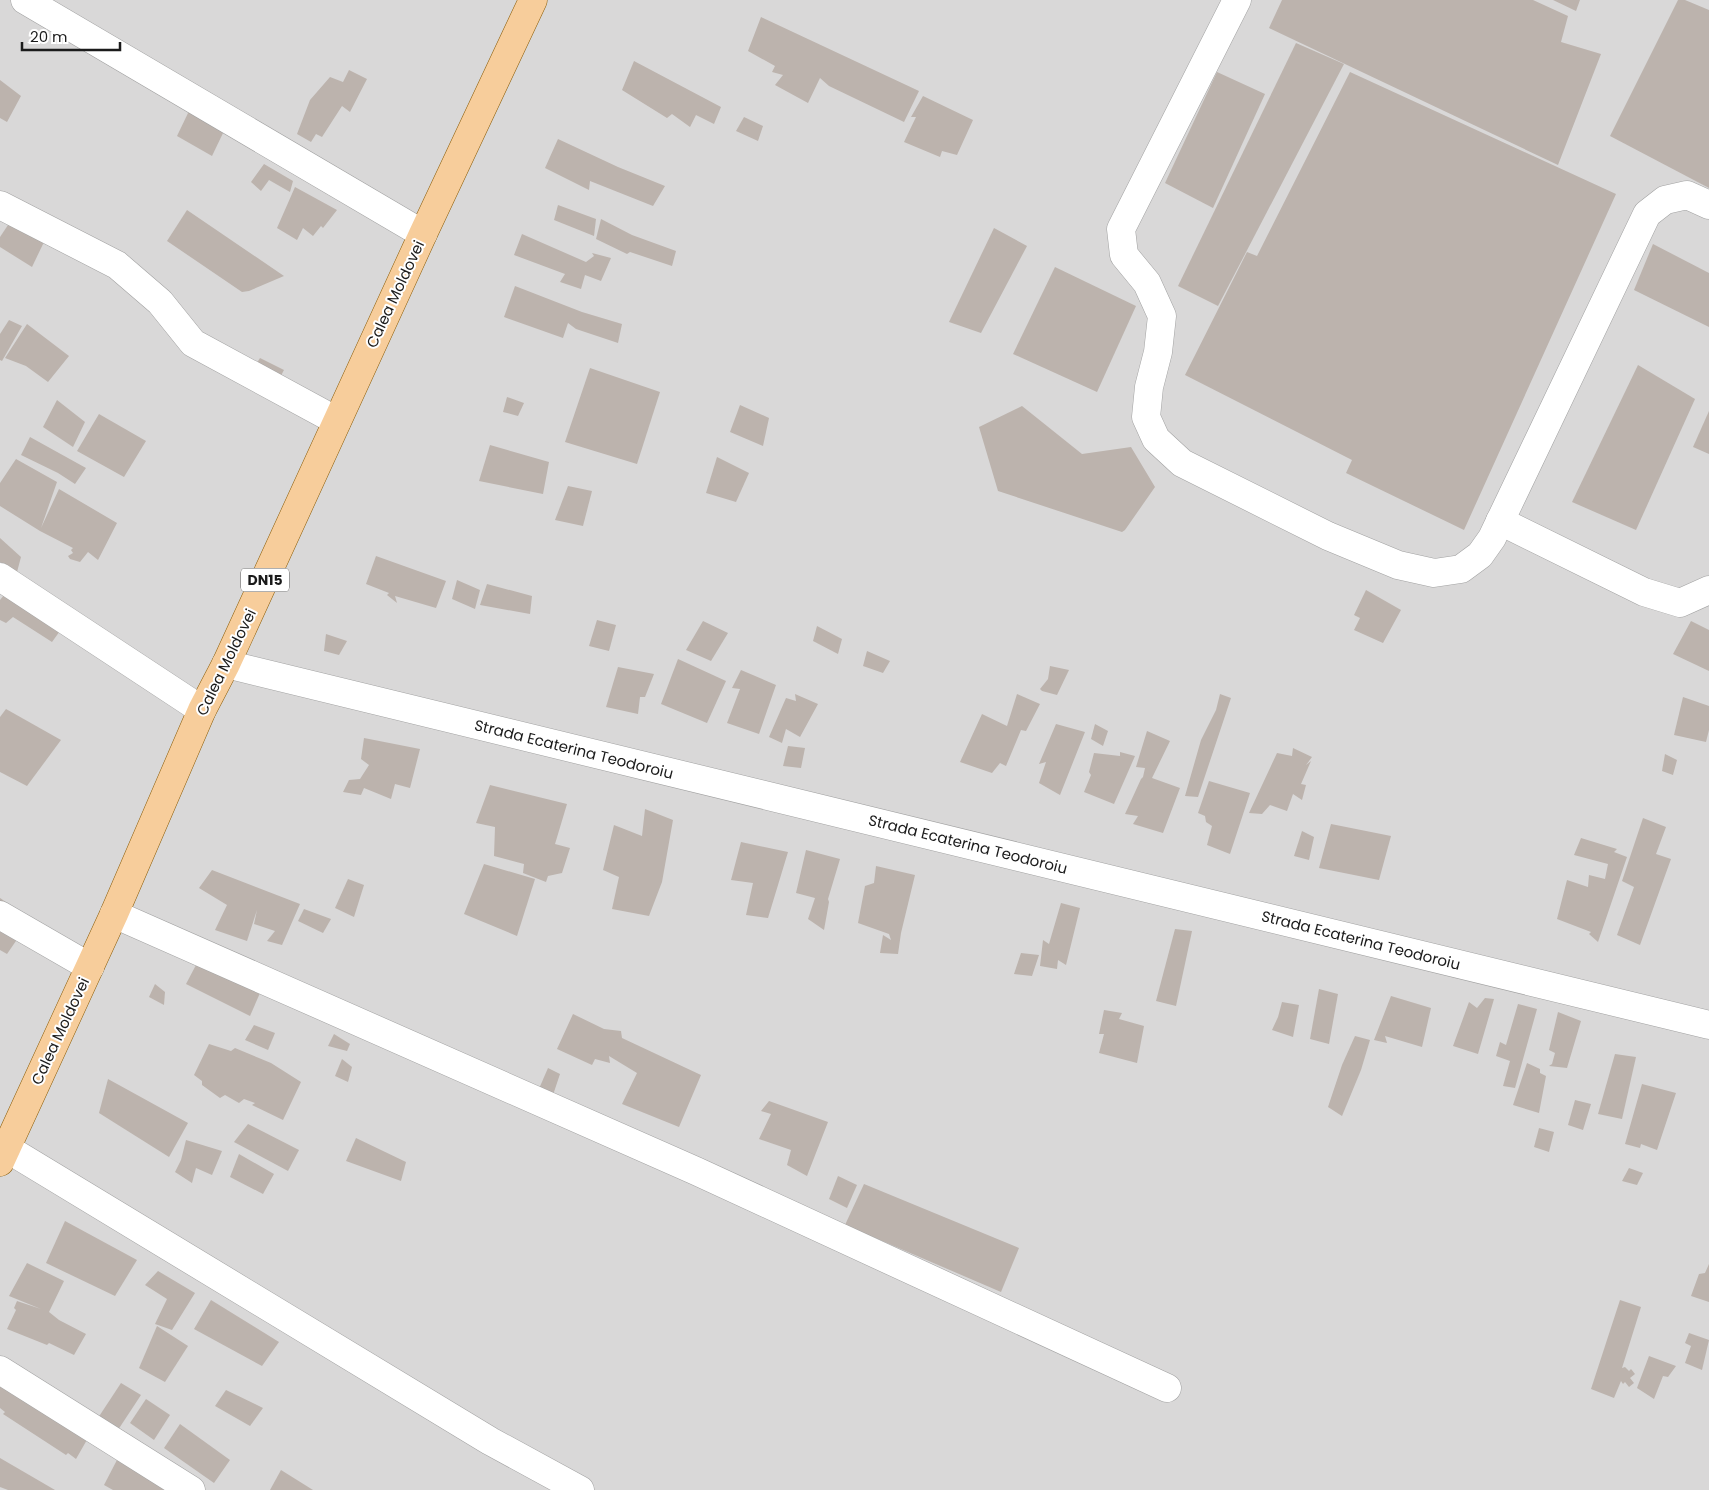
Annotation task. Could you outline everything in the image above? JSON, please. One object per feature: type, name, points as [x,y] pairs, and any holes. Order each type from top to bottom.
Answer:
[{"type":"main road","name":"Calea Moldovei","points":[[3,1155],[114,914],[202,710],[226,664],[423,234],[533,0]]},
{"type":"street","points":[[25,0],[423,234]]},
{"type":"street","points":[[1237,0],[1121,229],[1124,255],[1146,283],[1162,316],[1158,352],[1149,387],[1146,416],[1156,439],[1182,463],[1328,536],[1398,565],[1434,573],[1461,569],[1480,556],[1492,538],[1647,214],[1665,200],[1687,195],[1709,205]]},
{"type":"street","points":[[0,205],[117,265],[160,302],[193,343],[337,421]]},
{"type":"street","points":[[1500,521],[1644,592],[1680,603],[1709,590]]},
{"type":"street","points":[[0,576],[202,710]]},
{"type":"street","name":"Strada Ecaterina Teodoroiu","points":[[226,664],[1709,1024]]},
{"type":"street","points":[[114,914],[696,1171],[1167,1388]]},
{"type":"street","points":[[0,915],[90,967]]},
{"type":"street","points":[[3,1155],[490,1440],[580,1490]]},
{"type":"street","points":[[0,1370],[191,1490]]},
{"type":"shaded area","points":[[0,0],[1709,0],[1709,1490],[0,1490]]},
{"type":"building","points":[[1282,0],[1533,0],[1568,16],[1561,42],[1601,54],[1558,165],[1269,28]]},
{"type":"building","points":[[1553,0],[1580,0],[1576,11]]},
{"type":"building","points":[[1678,0],[1685,0],[1709,10],[1709,188],[1610,136]]},
{"type":"building","points":[[761,17],[919,91],[904,122],[829,86],[820,78],[808,103],[775,85],[783,75],[772,72],[775,66],[748,51]]},
{"type":"building","points":[[1296,43],[1344,64],[1218,306],[1178,286]]},
{"type":"building","points":[[634,61],[721,107],[714,124],[696,115],[690,127],[672,114],[667,118],[622,90]]},
{"type":"building","points":[[349,70],[367,79],[350,112],[342,106],[322,137],[316,134],[311,142],[297,134],[310,100],[330,77],[343,82]]},
{"type":"building","points":[[1217,72],[1265,94],[1213,208],[1165,183]]},
{"type":"building","points":[[1350,72],[1616,194],[1464,530],[1346,473],[1352,460],[1185,375],[1247,252],[1257,256]]},
{"type":"building","points":[[0,80],[21,96],[7,122],[0,118]]},
{"type":"building","points":[[923,96],[973,120],[957,155],[942,151],[940,157],[904,142],[916,117],[911,117]]},
{"type":"building","points":[[189,111],[224,131],[212,156],[177,136]]},
{"type":"building","points":[[744,117],[763,126],[758,141],[736,131]]},
{"type":"building","points":[[558,139],[618,167],[665,186],[653,206],[590,181],[589,190],[545,168]]},
{"type":"building","points":[[264,164],[293,181],[290,192],[269,180],[261,191],[251,182]]},
{"type":"building","points":[[295,187],[337,210],[323,228],[321,226],[313,236],[303,228],[297,240],[277,228]]},
{"type":"building","points":[[558,205],[596,219],[594,236],[554,220]]},
{"type":"building","points":[[187,210],[284,276],[249,291],[242,292],[167,241]]},
{"type":"building","points":[[601,219],[632,235],[676,251],[672,266],[630,252],[627,254],[596,239]]},
{"type":"building","points":[[10,222],[44,242],[32,267],[0,247],[0,237]]},
{"type":"building","points":[[994,228],[1027,246],[981,333],[949,322]]},
{"type":"building","points":[[522,234],[586,262],[594,256],[592,253],[611,258],[601,281],[585,275],[581,289],[560,282],[565,274],[514,255]]},
{"type":"building","points":[[1653,244],[1709,273],[1709,327],[1634,290]]},
{"type":"building","points":[[1055,267],[1136,306],[1097,392],[1013,354]]},
{"type":"building","points":[[515,286],[582,312],[622,324],[618,343],[576,329],[568,323],[563,338],[504,317]]},
{"type":"building","points":[[9,320],[22,326],[2,361],[0,360],[0,334]]},
{"type":"building","points":[[27,324],[69,356],[48,382],[26,366],[5,358]]},
{"type":"building","points":[[260,358],[284,370],[277,383],[252,371]]},
{"type":"building","points":[[1638,365],[1695,399],[1636,530],[1572,502]]},
{"type":"building","points":[[590,368],[660,392],[637,464],[565,442]]},
{"type":"building","points":[[507,397],[524,403],[518,416],[503,412]]},
{"type":"building","points":[[57,400],[85,422],[73,447],[43,427]]},
{"type":"building","points":[[740,405],[769,418],[763,446],[730,432]]},
{"type":"building","points":[[1022,406],[1082,454],[1131,447],[1155,487],[1125,530],[1122,532],[998,491],[979,427]]},
{"type":"building","points":[[1709,411],[1709,454],[1693,447]]},
{"type":"building","points":[[99,414],[146,441],[124,477],[77,451]]},
{"type":"building","points":[[30,437],[86,468],[75,484],[58,473],[21,455]]},
{"type":"building","points":[[490,445],[549,462],[543,494],[479,481]]},
{"type":"building","points":[[717,457],[749,473],[736,502],[706,493]]},
{"type":"building","points":[[16,459],[57,482],[41,528],[59,489],[117,523],[98,560],[88,552],[80,562],[70,559],[68,556],[73,553],[71,550],[73,548],[40,531],[0,506],[0,483]]},
{"type":"building","points":[[568,486],[592,491],[583,526],[555,520]]},
{"type":"building","points":[[0,538],[21,557],[17,572],[0,562]]},
{"type":"building","points":[[376,556],[446,581],[436,608],[395,596],[397,603],[387,595],[389,593],[366,584]]},
{"type":"building","points":[[457,580],[480,590],[475,609],[452,599]]},
{"type":"building","points":[[487,584],[532,596],[530,614],[480,605]]},
{"type":"building","points":[[8,590],[65,624],[52,642],[13,617],[6,623],[0,620],[0,600]]},
{"type":"building","points":[[1366,590],[1401,610],[1383,643],[1354,630],[1360,618],[1354,615]]},
{"type":"building","points":[[597,620],[616,625],[609,651],[589,646]]},
{"type":"building","points":[[703,621],[728,633],[711,661],[686,650]]},
{"type":"building","points":[[1691,621],[1709,630],[1709,671],[1673,654]]},
{"type":"building","points":[[817,626],[842,639],[838,654],[813,641]]},
{"type":"building","points":[[326,634],[347,641],[339,655],[324,651]]},
{"type":"building","points":[[867,651],[890,661],[883,673],[863,666]]},
{"type":"building","points":[[678,659],[726,681],[707,723],[661,704]]},
{"type":"building","points":[[1050,666],[1069,670],[1057,695],[1040,689],[1048,679]]},
{"type":"building","points":[[618,667],[654,674],[645,697],[640,697],[638,714],[606,707]]},
{"type":"building","points":[[741,670],[776,685],[759,734],[727,723],[740,689],[732,688]]},
{"type":"building","points":[[795,694],[818,704],[800,737],[786,729],[782,743],[769,737],[786,698],[796,701]]},
{"type":"building","points":[[1017,694],[1040,704],[1026,731],[1021,730],[1006,766],[1000,763],[992,773],[960,762],[982,714],[1007,726]]},
{"type":"building","points":[[1220,694],[1231,698],[1198,797],[1185,796],[1201,740],[1216,710]]},
{"type":"building","points":[[1683,697],[1709,706],[1709,730],[1706,742],[1674,735]]},
{"type":"building","points":[[6,709],[61,740],[27,786],[0,772],[0,717]]},
{"type":"building","points":[[1056,724],[1085,732],[1060,795],[1039,783],[1046,762],[1039,764]]},
{"type":"building","points":[[1095,724],[1108,731],[1103,746],[1091,739]]},
{"type":"building","points":[[1147,731],[1170,741],[1152,778],[1180,788],[1163,833],[1133,824],[1138,816],[1125,814],[1143,777],[1145,768],[1136,767]]},
{"type":"building","points":[[364,738],[420,749],[410,788],[395,784],[391,799],[364,788],[361,795],[343,792],[349,780],[360,779],[369,765],[361,759]]},
{"type":"building","points":[[788,746],[805,748],[801,768],[783,766]]},
{"type":"building","points":[[1293,748],[1312,757],[1306,765],[1311,761],[1301,784],[1306,785],[1302,800],[1293,794],[1287,811],[1270,805],[1262,814],[1249,813],[1277,753],[1292,756]]},
{"type":"building","points":[[1120,752],[1135,756],[1114,804],[1084,792],[1091,775],[1089,772],[1094,753],[1120,756]]},
{"type":"building","points":[[1665,754],[1677,760],[1673,775],[1662,771]]},
{"type":"building","points":[[1209,781],[1250,793],[1230,854],[1207,845],[1212,826],[1206,822],[1205,816],[1198,813]]},
{"type":"building","points":[[490,785],[567,804],[555,844],[570,848],[562,873],[548,876],[546,882],[523,873],[524,864],[494,856],[495,827],[476,823]]},
{"type":"building","points":[[645,809],[673,820],[662,882],[649,916],[612,909],[619,877],[603,870],[614,825],[642,836]]},
{"type":"building","points":[[1643,818],[1666,827],[1656,854],[1671,859],[1640,945],[1617,935],[1634,887],[1622,881]]},
{"type":"building","points":[[1331,824],[1391,836],[1379,880],[1319,868]]},
{"type":"building","points":[[1302,831],[1314,837],[1309,860],[1294,856]]},
{"type":"building","points":[[1581,838],[1617,849],[1614,852],[1627,857],[1598,942],[1589,934],[1591,932],[1557,919],[1567,880],[1588,887],[1589,875],[1605,879],[1608,864],[1574,855]]},
{"type":"building","points":[[741,842],[788,852],[768,918],[746,915],[753,883],[731,880]]},
{"type":"building","points":[[806,850],[840,859],[828,899],[824,930],[808,919],[815,898],[796,893]]},
{"type":"building","points":[[484,864],[535,879],[517,936],[464,914]]},
{"type":"building","points":[[876,866],[915,875],[898,954],[880,953],[883,935],[891,940],[889,934],[858,923],[865,886],[874,883]]},
{"type":"building","points":[[212,870],[300,904],[282,945],[267,941],[275,931],[254,924],[257,910],[247,941],[215,930],[227,905],[199,888]]},
{"type":"building","points":[[348,879],[364,885],[354,917],[335,908]]},
{"type":"building","points":[[0,898],[31,919],[7,954],[0,950]]},
{"type":"building","points":[[1061,903],[1080,908],[1066,965],[1058,960],[1057,969],[1040,966],[1043,940],[1049,944]]},
{"type":"building","points":[[304,909],[331,919],[323,933],[298,921]]},
{"type":"building","points":[[1175,929],[1192,931],[1176,1006],[1156,1001]]},
{"type":"building","points":[[1021,953],[1039,955],[1032,976],[1014,974]]},
{"type":"building","points":[[196,965],[260,993],[250,1016],[186,984]]},
{"type":"building","points":[[155,984],[165,992],[164,1005],[149,997]]},
{"type":"building","points":[[1319,989],[1338,994],[1329,1044],[1310,1039]]},
{"type":"building","points":[[1391,996],[1431,1008],[1422,1047],[1385,1036],[1387,1043],[1374,1040]]},
{"type":"building","points":[[1485,998],[1494,999],[1478,1054],[1453,1046],[1469,1002],[1477,1008]]},
{"type":"building","points":[[1282,1002],[1299,1005],[1293,1037],[1272,1030]]},
{"type":"building","points":[[1518,1004],[1537,1009],[1515,1088],[1503,1086],[1510,1061],[1496,1056],[1500,1042],[1506,1045]]},
{"type":"building","points":[[1104,1010],[1122,1013],[1119,1019],[1144,1026],[1137,1063],[1099,1053],[1104,1034],[1099,1034]]},
{"type":"building","points":[[1558,1012],[1581,1021],[1567,1068],[1549,1066],[1552,1064],[1555,1053],[1549,1050]]},
{"type":"building","points":[[573,1014],[604,1029],[621,1031],[622,1038],[701,1075],[679,1127],[622,1104],[637,1073],[609,1056],[610,1063],[595,1059],[592,1065],[557,1049]]},
{"type":"building","points":[[254,1025],[275,1033],[268,1050],[245,1040]]},
{"type":"building","points":[[334,1034],[350,1044],[347,1051],[328,1046]]},
{"type":"building","points":[[1355,1036],[1370,1040],[1361,1070],[1342,1116],[1328,1107],[1342,1065]]},
{"type":"building","points":[[209,1044],[231,1051],[235,1048],[271,1063],[301,1082],[283,1120],[252,1105],[255,1103],[244,1099],[239,1103],[225,1095],[220,1098],[202,1085],[202,1081],[194,1075]]},
{"type":"building","points":[[1615,1054],[1636,1057],[1622,1119],[1598,1114]]},
{"type":"building","points":[[342,1059],[352,1067],[348,1082],[335,1076]]},
{"type":"building","points":[[1527,1063],[1540,1069],[1540,1073],[1546,1076],[1539,1113],[1513,1105]]},
{"type":"building","points":[[548,1068],[560,1074],[553,1095],[538,1091]]},
{"type":"building","points":[[108,1079],[188,1123],[169,1157],[99,1113]]},
{"type":"building","points":[[1642,1084],[1676,1093],[1657,1150],[1641,1144],[1640,1148],[1625,1144]]},
{"type":"building","points":[[1575,1100],[1591,1104],[1583,1130],[1568,1125]]},
{"type":"building","points":[[769,1101],[828,1122],[807,1176],[787,1165],[791,1150],[759,1139],[771,1114],[761,1111]]},
{"type":"building","points":[[248,1124],[299,1150],[288,1171],[234,1142]]},
{"type":"building","points":[[1539,1128],[1554,1132],[1549,1152],[1534,1147]]},
{"type":"building","points":[[356,1138],[406,1162],[401,1181],[346,1161]]},
{"type":"building","points":[[186,1140],[222,1151],[212,1175],[196,1168],[192,1183],[175,1172],[181,1160]]},
{"type":"building","points":[[239,1154],[274,1174],[263,1194],[230,1177]]},
{"type":"building","points":[[1629,1168],[1643,1173],[1637,1185],[1622,1181]]},
{"type":"building","points":[[838,1176],[857,1185],[847,1208],[829,1199]]},
{"type":"building","points":[[864,1184],[1019,1248],[1001,1292],[845,1225]]},
{"type":"building","points":[[65,1221],[137,1260],[115,1296],[46,1263]]},
{"type":"building","points":[[27,1263],[64,1281],[49,1312],[59,1320],[86,1334],[74,1355],[49,1343],[47,1345],[7,1329],[16,1310],[14,1308],[17,1301],[41,1309],[9,1296]]},
{"type":"building","points":[[1709,1264],[1709,1302],[1691,1296],[1699,1274],[1705,1273]]},
{"type":"building","points":[[158,1271],[195,1293],[172,1330],[155,1324],[167,1299],[145,1285]]},
{"type":"building","points":[[211,1300],[279,1342],[262,1366],[194,1329]]},
{"type":"building","points":[[1620,1300],[1641,1307],[1622,1368],[1625,1367],[1629,1371],[1631,1369],[1635,1374],[1630,1378],[1634,1383],[1629,1387],[1625,1382],[1623,1384],[1621,1381],[1614,1398],[1591,1389]]},
{"type":"building","points":[[157,1326],[188,1346],[165,1382],[139,1368]]},
{"type":"building","points":[[1689,1333],[1709,1340],[1702,1370],[1685,1363],[1691,1346],[1685,1343]]},
{"type":"building","points":[[1649,1356],[1676,1366],[1668,1377],[1663,1376],[1654,1399],[1637,1388]]},
{"type":"building","points":[[0,1378],[88,1438],[76,1459],[68,1453],[66,1455],[3,1414],[5,1412],[0,1408]]},
{"type":"building","points":[[121,1383],[141,1395],[116,1433],[96,1421]]},
{"type":"building","points":[[226,1390],[263,1408],[250,1426],[215,1406]]},
{"type":"building","points":[[146,1399],[170,1415],[154,1440],[130,1423]]},
{"type":"building","points":[[180,1424],[230,1460],[214,1483],[164,1448]]},
{"type":"building","points":[[0,1458],[55,1490],[8,1490],[0,1487]]},
{"type":"building","points":[[118,1458],[170,1490],[113,1490],[104,1485]]},
{"type":"building","points":[[281,1470],[313,1490],[270,1490]]}]
